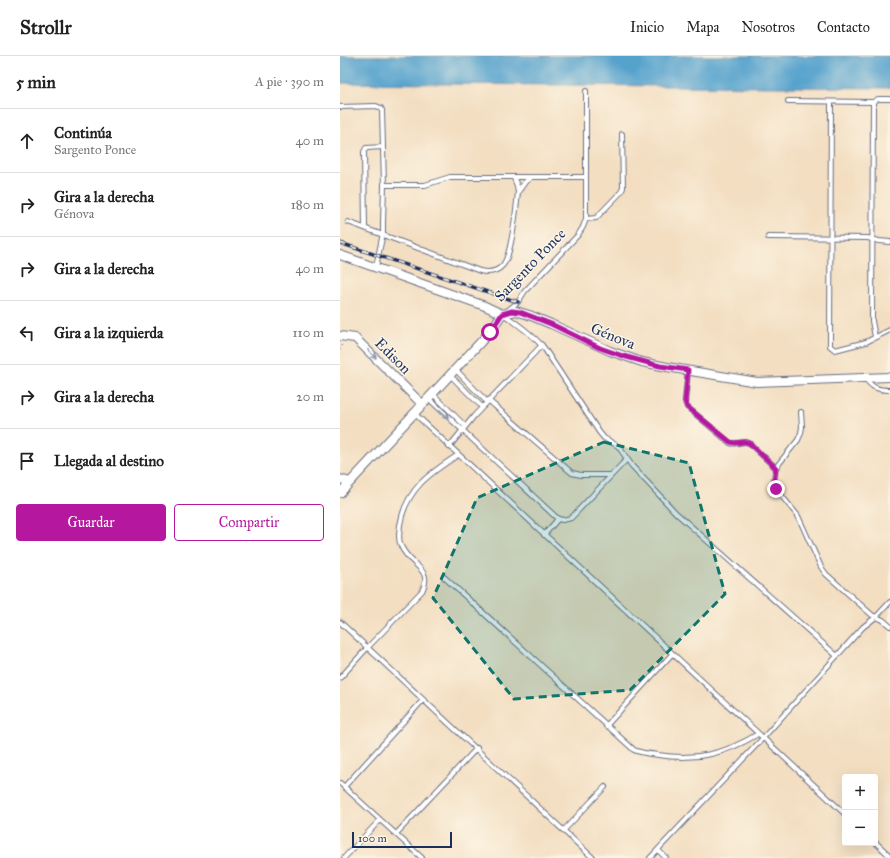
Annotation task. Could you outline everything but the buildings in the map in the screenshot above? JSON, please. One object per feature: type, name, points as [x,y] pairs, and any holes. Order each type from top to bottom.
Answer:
[{"type":"street","name":"Génova","points":[[340,255],[485,306],[502,314],[512,311],[520,312],[551,324],[600,348],[654,364],[757,382],[890,377]]},
{"type":"street","name":"Sargento Ponce","points":[[340,493],[490,332],[502,314]]},
{"type":"street","name":"Edison","points":[[340,336],[355,338],[427,398]]},
{"type":"street","points":[[340,479],[350,482]]},
{"type":"lane","name":"Sargento Ponce","points":[[502,314],[518,302],[526,291],[578,235],[583,227],[586,219],[586,91]]},
{"type":"lane","points":[[788,101],[873,102],[878,99],[890,99]]},
{"type":"lane","points":[[831,102],[830,346],[834,350],[866,342],[890,330]]},
{"type":"lane","points":[[873,102],[872,321],[875,337]]},
{"type":"lane","points":[[340,106],[376,106],[380,108],[382,114],[384,185],[382,235],[376,267]]},
{"type":"lane","points":[[586,219],[596,218],[621,192],[622,134]]},
{"type":"lane","points":[[365,228],[364,152],[366,148],[383,147]]},
{"type":"lane","points":[[384,185],[425,185],[450,177],[586,177]]},
{"type":"lane","points":[[348,222],[480,271],[492,272],[503,265],[507,258],[518,193],[514,178]]},
{"type":"lane","points":[[518,193],[525,182],[530,178]]},
{"type":"lane","points":[[768,237],[868,238],[890,242]]},
{"type":"lane","points":[[502,314],[519,324],[542,345],[599,432],[604,438],[618,446],[632,466],[676,513],[837,656]]},
{"type":"lane","points":[[450,447],[461,430],[542,345]]},
{"type":"lane","points":[[688,370],[685,401],[687,407],[730,442],[736,444],[746,442],[749,443],[776,468]]},
{"type":"lane","points":[[452,372],[572,473],[581,475],[611,475]]},
{"type":"lane","points":[[452,372],[482,407]]},
{"type":"lane","points":[[865,378],[878,390],[890,390]]},
{"type":"lane","points":[[427,398],[558,519],[563,520],[571,518],[627,459]]},
{"type":"lane","points":[[427,398],[465,426]]},
{"type":"lane","points":[[801,412],[801,433],[798,440],[776,468],[774,482],[776,489],[798,516],[824,571],[872,615],[883,620],[890,626]]},
{"type":"lane","points":[[414,413],[842,811]]},
{"type":"lane","points":[[340,678],[420,594],[427,581],[424,572],[410,561],[400,545],[399,533],[403,512],[411,495],[424,479],[458,455]]},
{"type":"lane","points":[[544,535],[558,519]]},
{"type":"lane","points":[[444,577],[634,750],[673,757],[697,757],[713,754],[749,740],[758,734]]},
{"type":"lane","points":[[650,858],[763,738],[863,627],[876,617],[890,602]]},
{"type":"lane","points":[[340,622],[593,858]]},
{"type":"lane","points":[[606,726],[672,654]]},
{"type":"lane","points":[[422,858],[342,785],[423,700]]},
{"type":"lane","points":[[396,834],[476,748]]},
{"type":"lane","points":[[564,830],[605,787]]},
{"type":"lane","points":[[344,858],[380,820]]},
{"type":"lane","points":[[878,845],[890,856]]},
{"type":"lane","points":[[658,850],[666,858]]},
{"type":"highlighted area","points":[[604,442],[689,463],[725,594],[630,690],[514,699],[433,598],[477,498]]},
{"type":"water","points":[[340,56],[890,56],[890,88],[340,83]]},
{"type":"railway","points":[[340,243],[518,302]]},
{"type":"route","points":[[490,332],[502,314],[516,311],[540,319],[600,348],[623,356],[660,366],[688,370],[685,405],[730,442],[734,444],[742,442],[749,443],[776,468],[774,482],[776,489]]}]
